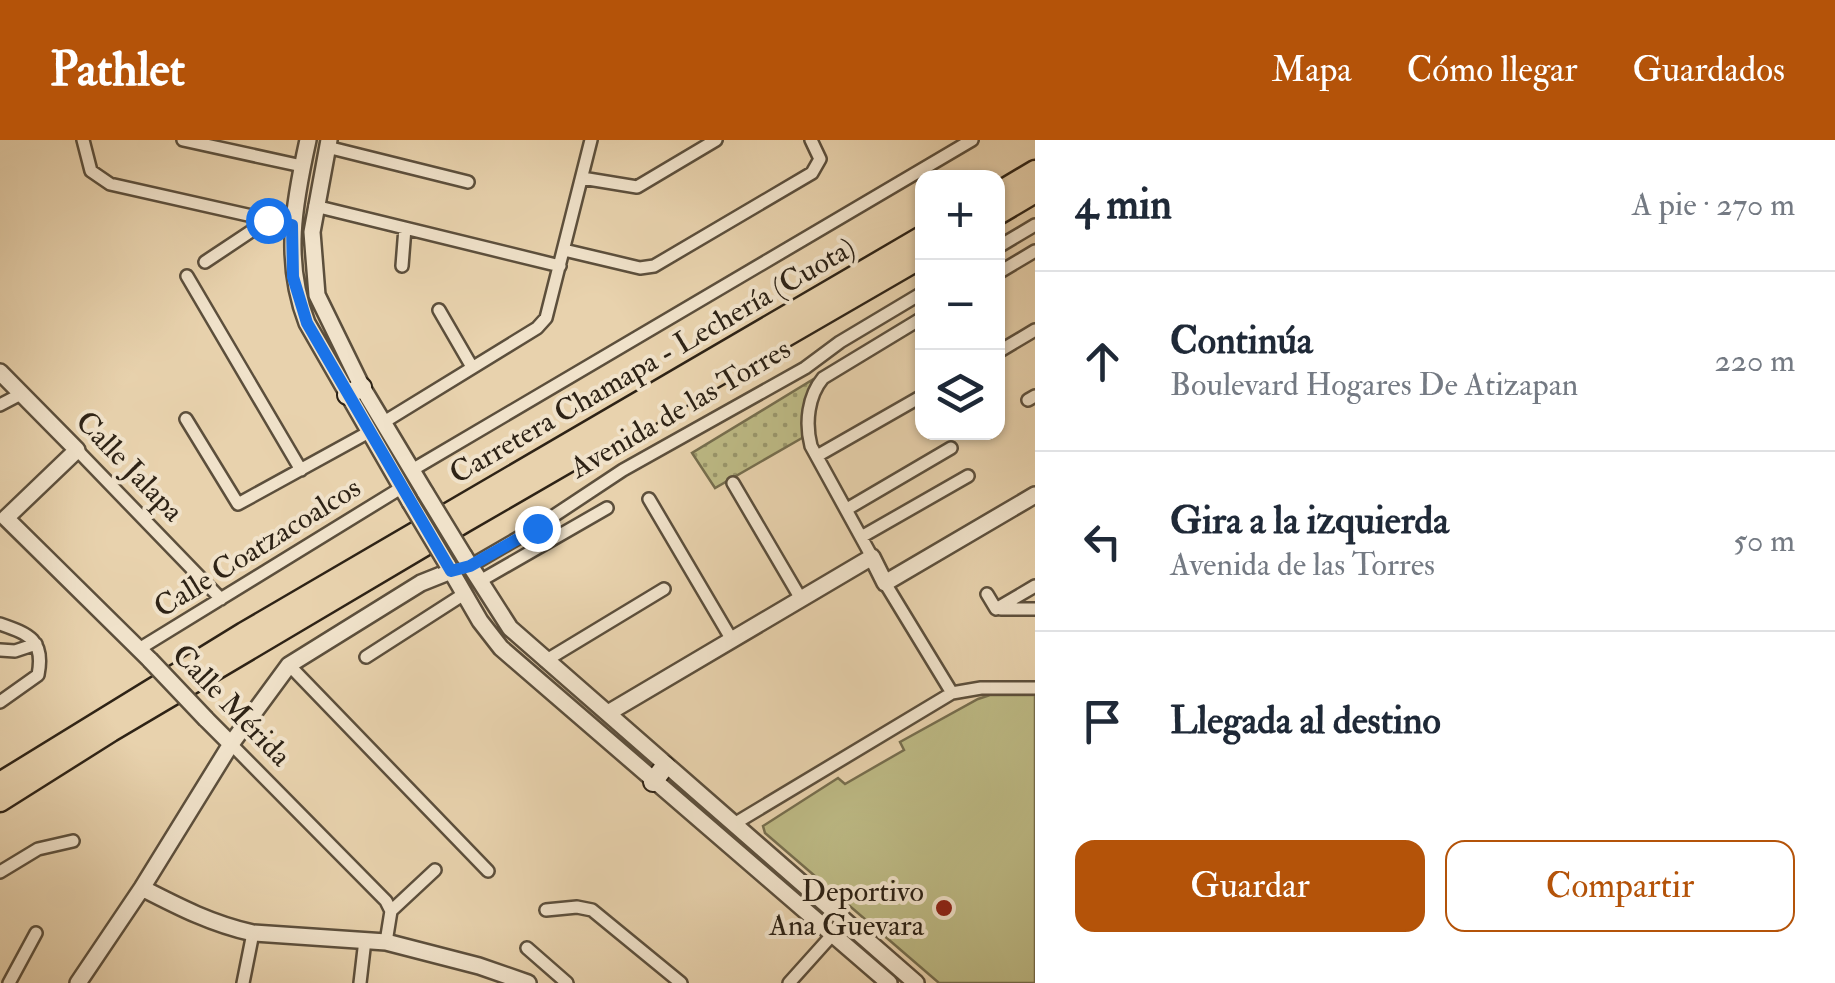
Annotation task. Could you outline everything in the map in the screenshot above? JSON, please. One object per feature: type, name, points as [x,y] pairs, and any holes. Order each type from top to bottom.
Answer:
[{"type":"highway","points":[[1005,189],[1035,171]]},
{"type":"highway","points":[[1005,210],[1035,192]]},
{"type":"highway","name":"Carretera Chamapa - Lechería (Cuota)","points":[[0,783],[260,624],[915,241]]},
{"type":"highway","name":"Carretera Chamapa - Lechería (Cuota)","points":[[0,802],[112,730],[917,260]]},
{"type":"main road","points":[[653,782],[666,766]]},
{"type":"street","points":[[84,140],[91,171],[99,180],[292,225]]},
{"type":"street","points":[[183,140],[302,166]]},
{"type":"street","points":[[308,140],[292,225],[291,257],[298,300],[307,323],[355,391],[384,422],[510,628],[916,983]]},
{"type":"street","points":[[384,422],[537,328],[550,307],[591,140]]},
{"type":"street","points":[[582,178],[636,187],[716,140]]},
{"type":"street","points":[[412,470],[972,140]]},
{"type":"street","points":[[564,250],[640,268],[654,266],[812,173],[820,159],[816,142]]},
{"type":"street","points":[[468,182],[328,144],[311,256],[316,294],[369,432],[489,636],[889,983]]},
{"type":"street","points":[[316,206],[560,266]]},
{"type":"street","points":[[205,262],[268,220]]},
{"type":"street","points":[[1005,243],[1035,224]]},
{"type":"street","points":[[402,266],[406,228]]},
{"type":"street","points":[[1005,270],[1035,252]]},
{"type":"street","points":[[187,276],[302,470]]},
{"type":"street","name":"Avenida de las Torres","points":[[78,983],[231,744],[289,665],[449,568],[537,528],[623,470],[805,368],[915,296]]},
{"type":"street","points":[[439,310],[472,367]]},
{"type":"street","points":[[915,322],[822,378],[814,393],[807,431],[885,582],[952,693]]},
{"type":"street","points":[[1001,350],[1035,330]]},
{"type":"street","name":"Calle Jalapa","points":[[0,372],[220,599]]},
{"type":"street","points":[[0,405],[21,394]]},
{"type":"street","points":[[817,456],[915,400]]},
{"type":"street","points":[[186,419],[238,504],[369,432]]},
{"type":"street","points":[[847,509],[951,448]]},
{"type":"street","points":[[3,521],[77,450]]},
{"type":"street","points":[[863,536],[968,476]]},
{"type":"street","points":[[733,483],[801,599]]},
{"type":"street","name":"Calle Coatzacoalcos","points":[[144,654],[220,599],[406,495]]},
{"type":"street","points":[[885,582],[1035,495]]},
{"type":"street","points":[[649,499],[732,640]]},
{"type":"street","points":[[480,581],[607,508]]},
{"type":"street","name":"Calle Mérida","points":[[3,521],[144,654],[392,911]]},
{"type":"street","points":[[608,713],[872,556]]},
{"type":"street","points":[[996,608],[1035,586]]},
{"type":"street","points":[[545,661],[664,589]]},
{"type":"street","points":[[366,656],[464,594]]},
{"type":"street","points":[[987,594],[996,608]]},
{"type":"street","points":[[996,608],[1035,609]]},
{"type":"street","points":[[0,624],[26,633],[36,644],[41,659],[38,675],[0,702]]},
{"type":"street","points":[[0,650],[15,651],[36,644]]},
{"type":"street","points":[[289,665],[488,871]]},
{"type":"street","points":[[734,824],[952,693],[981,688],[1035,688]]},
{"type":"street","points":[[0,872],[38,849],[73,841]]},
{"type":"street","points":[[386,942],[392,911],[435,870]]},
{"type":"street","points":[[142,888],[210,922],[253,933],[386,942],[478,975],[528,983]]},
{"type":"street","points":[[546,910],[592,910],[680,983]]},
{"type":"street","points":[[9,983],[36,932]]},
{"type":"street","points":[[244,983],[253,933]]},
{"type":"street","points":[[788,983],[833,934]]},
{"type":"street","points":[[360,983],[365,940]]},
{"type":"street","points":[[527,948],[567,983]]},
{"type":"shaded area","points":[[812,380],[802,438],[715,488],[692,453]]},
{"type":"shaded area","name":"Deportivo Ana Guevara","points":[[990,695],[1035,695],[1035,983],[939,983],[765,833],[763,826],[838,778],[845,784],[904,750],[900,742]]},
{"type":"place","name":"Deportivo Ana Guevara","points":[[944,908]]},
{"type":"route","points":[[268,220],[292,225],[293,277],[307,323],[451,571],[470,566],[537,528]]}]
